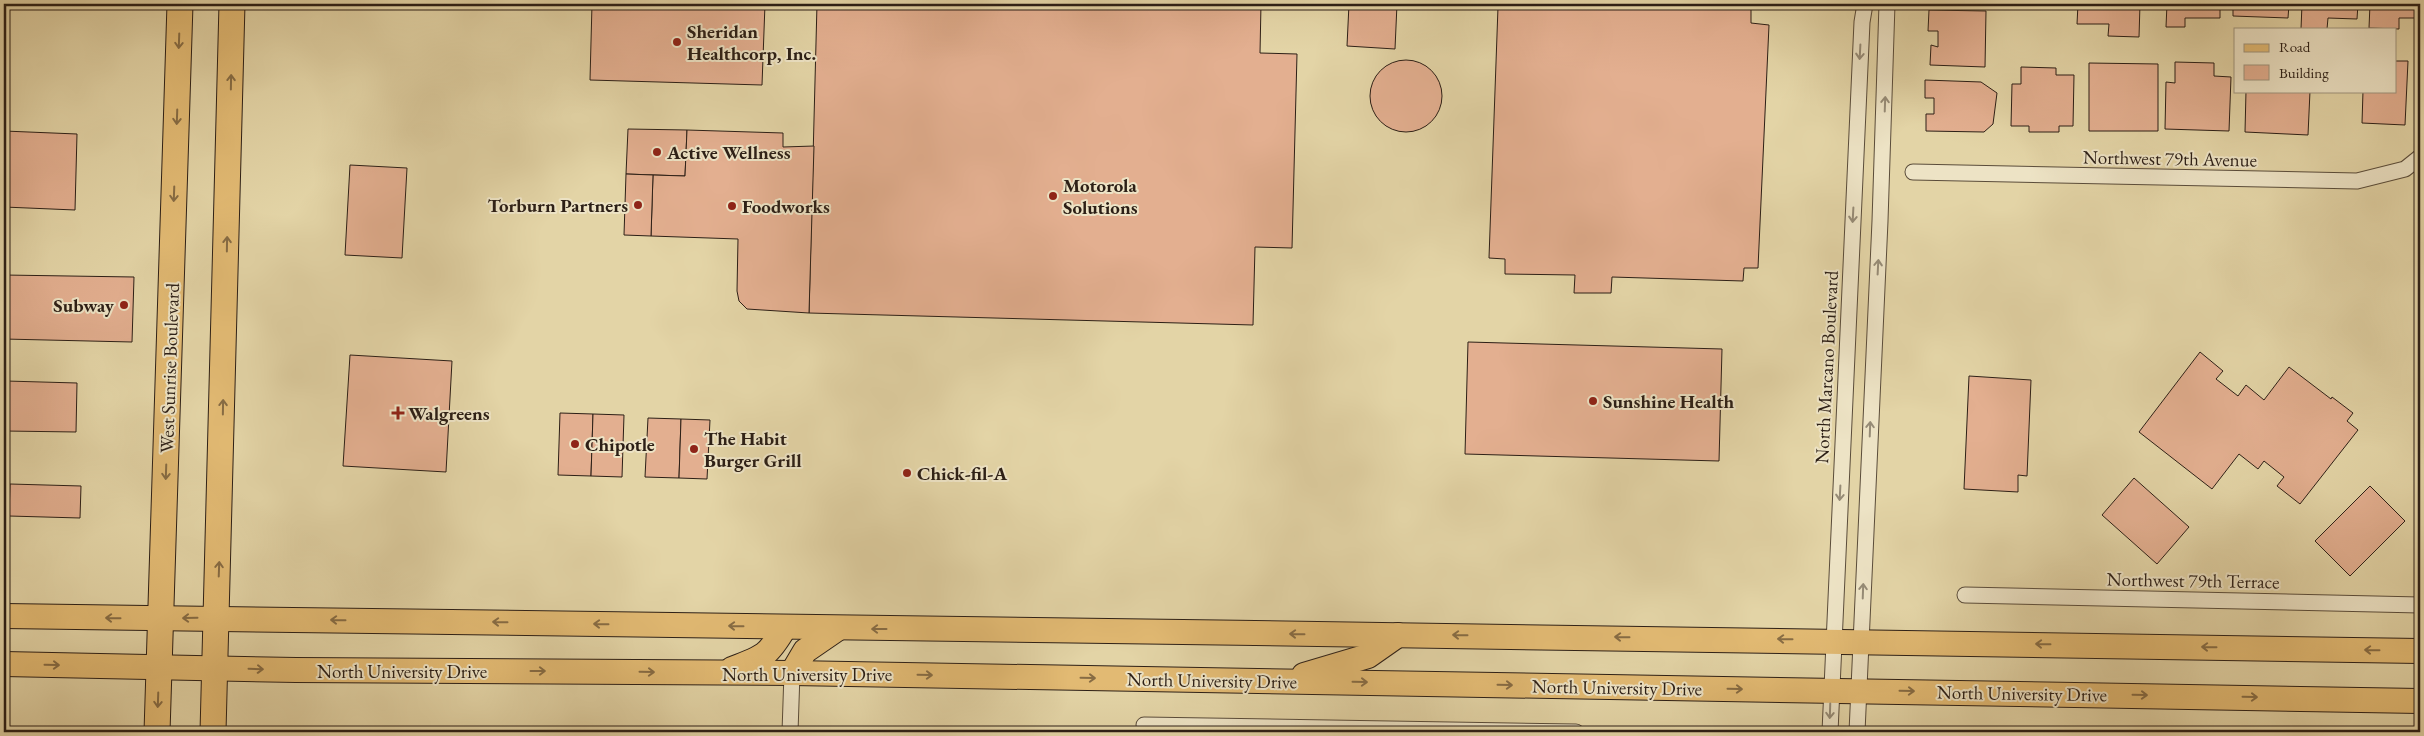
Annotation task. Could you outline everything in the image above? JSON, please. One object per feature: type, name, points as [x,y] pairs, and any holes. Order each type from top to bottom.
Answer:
[{"type":"highway","name":"West Sunrise Boulevard","points":[[157,732],[180,4]]},
{"type":"highway","points":[[213,732],[218,618],[232,4]]},
{"type":"main road","points":[[4,616],[837,629],[1861,640],[2420,651]]},
{"type":"main road","points":[[719,674],[754,661],[771,651],[785,627]]},
{"type":"main road","points":[[792,673],[805,651],[837,629]]},
{"type":"main road","points":[[1294,681],[1318,670],[1368,656],[1398,634]]},
{"type":"main road","name":"North University Drive","points":[[4,664],[719,674],[792,673],[2420,701]]},
{"type":"street","name":"North Marcano Boulevard","points":[[1830,732],[1862,22],[1865,4]]},
{"type":"street","points":[[1857,732],[1880,221],[1887,4]]},
{"type":"street","name":"Northwest 79th Avenue","points":[[1913,172],[2357,182],[2405,169],[2420,157]]},
{"type":"street","name":"Northwest 79th Terrace","points":[[1965,595],[2420,605]]},
{"type":"street","points":[[790,732],[792,673]]},
{"type":"street","points":[[1144,724],[1576,732]]},
{"type":"building","name":"Sheridan Healthcorp, Inc.","points":[[592,4],[765,4],[762,85],[590,80]]},
{"type":"building","name":"Motorola Solutions","points":[[817,4],[1261,4],[1260,53],[1297,54],[1292,248],[1255,247],[1253,325],[809,313]]},
{"type":"building","points":[[1349,4],[1397,4],[1395,49],[1347,46]]},
{"type":"building","points":[[1519,4],[1751,4],[1751,23],[1769,25],[1758,268],[1744,268],[1743,281],[1612,277],[1611,293],[1574,293],[1575,275],[1505,274],[1505,259],[1489,258],[1498,7],[1519,8]]},
{"type":"building","points":[[2078,4],[2140,4],[2139,37],[2108,36],[2109,24],[2077,24]]},
{"type":"building","points":[[2167,4],[2220,4],[2220,18],[2185,18],[2185,27],[2166,27]]},
{"type":"building","points":[[2233,4],[2289,4],[2288,18],[2233,16]]},
{"type":"building","points":[[2302,4],[2358,4],[2357,19],[2328,18],[2327,28],[2301,28]]},
{"type":"building","points":[[2370,4],[2420,4],[2420,18],[2399,18],[2399,29],[2369,28]]},
{"type":"building","points":[[1929,10],[1986,11],[1985,67],[1930,65],[1931,45],[1938,47],[1938,31],[1928,31]]},
{"type":"building","points":[[1406,60],[1426,66],[1436,76],[1442,96],[1436,116],[1426,126],[1406,132],[1386,126],[1376,116],[1370,96],[1376,76],[1386,66]]},
{"type":"building","points":[[2396,61],[2408,61],[2405,125],[2362,123],[2363,92],[2396,92]]},
{"type":"building","points":[[2175,62],[2214,63],[2214,76],[2231,77],[2229,131],[2165,129],[2166,82],[2175,83]]},
{"type":"building","points":[[2089,63],[2158,64],[2158,131],[2089,131]]},
{"type":"building","points":[[2021,67],[2056,68],[2056,75],[2074,75],[2073,126],[2059,126],[2059,132],[2029,132],[2029,126],[2011,126],[2012,84],[2021,84]]},
{"type":"building","points":[[1925,80],[1981,82],[1997,93],[1993,124],[1984,132],[1926,131],[1926,114],[1934,114],[1934,98],[1925,98]]},
{"type":"building","points":[[2246,92],[2310,92],[2308,135],[2245,132]]},
{"type":"building","name":"Active Wellness","points":[[628,129],[687,130],[685,176],[626,174]]},
{"type":"building","name":"Foodworks","points":[[687,130],[783,133],[783,147],[814,146],[809,313],[747,309],[739,301],[737,291],[738,239],[651,236],[653,175],[685,176]]},
{"type":"building","points":[[4,131],[77,134],[75,210],[4,207]]},
{"type":"building","points":[[350,165],[407,168],[402,258],[345,255]]},
{"type":"building","name":"Torburn Partners","points":[[626,174],[653,175],[651,236],[624,235]]},
{"type":"building","points":[[4,275],[134,277],[132,342],[4,339]]},
{"type":"building","name":"Sunshine Health","points":[[1468,342],[1722,349],[1719,461],[1465,454]]},
{"type":"building","points":[[2200,352],[2223,371],[2216,379],[2238,396],[2246,385],[2264,400],[2289,367],[2353,413],[2347,421],[2358,430],[2300,504],[2277,486],[2284,477],[2264,461],[2258,469],[2239,454],[2212,489],[2139,432]]},
{"type":"building","name":"Walgreens","points":[[350,355],[452,361],[446,472],[343,466]]},
{"type":"building","points":[[1969,376],[2031,380],[2027,476],[2018,475],[2018,492],[1964,489]]},
{"type":"building","points":[[6,381],[77,383],[76,432],[5,431]]},
{"type":"building","name":"Chipotle","points":[[560,413],[593,414],[591,476],[558,475]]},
{"type":"building","points":[[593,414],[624,415],[622,477],[591,476]]},
{"type":"building","points":[[648,418],[681,419],[679,478],[645,477]]},
{"type":"building","name":"The Habit Burger Grill","points":[[681,419],[710,420],[707,479],[679,478]]},
{"type":"building","points":[[2134,478],[2189,527],[2157,564],[2102,515]]},
{"type":"building","points":[[10,484],[81,486],[80,518],[9,516]]},
{"type":"building","points":[[2370,486],[2405,521],[2350,576],[2315,541]]},
{"type":"place","name":"Sheridan Healthcorp, Inc.","points":[[677,42]]},
{"type":"place","name":"Active Wellness","points":[[657,152]]},
{"type":"place","name":"Motorola Solutions","points":[[1053,196]]},
{"type":"place","name":"Torburn Partners","points":[[638,205]]},
{"type":"place","name":"Foodworks","points":[[732,206]]},
{"type":"place","name":"Subway","points":[[124,305]]},
{"type":"place","name":"Sunshine Health","points":[[1593,401]]},
{"type":"place","name":"Walgreens","points":[[398,413]]},
{"type":"place","name":"Chipotle","points":[[575,444]]},
{"type":"place","name":"The Habit Burger Grill","points":[[694,449]]},
{"type":"place","name":"Chick-fil-A","points":[[907,473]]}]
